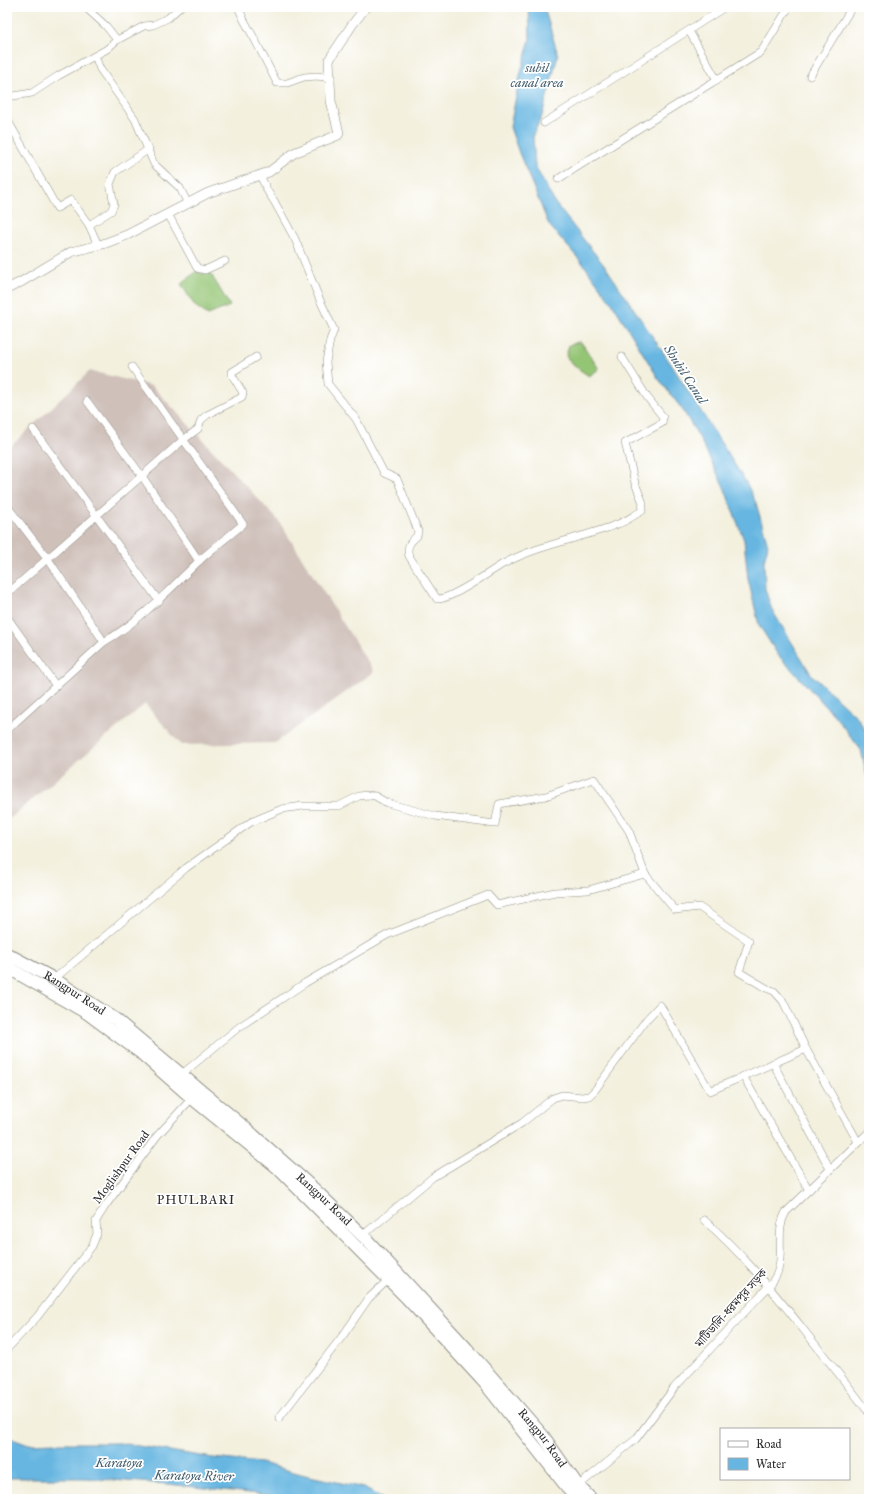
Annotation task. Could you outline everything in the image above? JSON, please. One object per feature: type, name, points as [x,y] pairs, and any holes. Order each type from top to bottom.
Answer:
[{"type":"highway","name":"Rangpur Road","points":[[7,954],[54,979],[115,1019],[182,1074],[316,1191],[362,1236],[467,1349],[533,1424],[578,1486],[592,1499]]},
{"type":"highway","name":"Rangpur Road","points":[[7,967],[87,1013],[141,1053],[192,1098],[277,1167],[389,1280],[484,1382],[567,1487],[579,1499]]},
{"type":"street","points":[[85,7],[106,26],[117,40]]},
{"type":"street","points":[[7,97],[32,94],[58,76],[107,49],[117,40],[129,35],[137,29],[144,26],[153,25],[168,18],[180,7]]},
{"type":"street","points":[[238,7],[277,83],[287,83],[304,77],[317,76],[331,78]]},
{"type":"street","points":[[7,289],[71,252],[98,245],[127,234],[208,193],[276,168],[294,153],[338,135],[338,128],[331,101],[329,60],[366,7]]},
{"type":"street","points":[[544,123],[725,7]]},
{"type":"street","points":[[558,179],[761,52],[789,7]]},
{"type":"street","points":[[810,76],[852,7]]},
{"type":"street","points":[[689,31],[717,80]]},
{"type":"street","points":[[95,56],[100,69],[135,119],[149,149],[154,164],[180,188],[188,204]]},
{"type":"street","points":[[7,119],[58,208],[71,200],[89,225],[98,245]]},
{"type":"street","points":[[89,225],[111,210],[114,204],[110,184],[115,172],[149,149]]},
{"type":"street","points":[[260,174],[268,192],[295,239],[334,330],[330,340],[326,362],[328,384],[356,419],[384,474],[397,479],[418,531],[418,536],[410,542],[407,550],[409,556],[437,599],[442,600],[504,564],[542,547],[619,524],[642,511],[643,502],[635,483],[625,443],[662,423],[663,417],[647,397],[622,357]]},
{"type":"street","points":[[168,214],[197,268],[205,270],[226,261]]},
{"type":"street","points":[[7,594],[183,440],[198,429],[201,420],[207,415],[242,397],[243,393],[232,375],[232,372],[256,357]]},
{"type":"street","points":[[7,730],[104,642],[120,633],[159,601],[199,561],[243,524],[132,368]]},
{"type":"street","points":[[87,401],[142,476],[199,561]]},
{"type":"street","points":[[33,429],[159,601]]},
{"type":"street","points":[[7,506],[48,559],[104,642]]},
{"type":"street","points":[[7,617],[56,686]]},
{"type":"street","points":[[54,979],[186,868],[251,822],[282,809],[303,806],[339,806],[359,796],[368,795],[375,796],[387,803],[435,816],[495,824],[499,804],[546,796],[594,779],[629,831],[645,874],[675,910],[699,907],[750,941],[738,972],[774,991],[783,1001],[806,1049],[858,1142]]},
{"type":"street","points":[[182,1074],[239,1027],[305,983],[387,934],[488,895],[497,905],[555,892],[588,890],[645,874]]},
{"type":"street","points":[[362,1236],[433,1177],[522,1123],[554,1098],[562,1095],[582,1097],[589,1096],[646,1020],[660,1005],[710,1091],[806,1049]]},
{"type":"street","points":[[773,1063],[830,1169]]},
{"type":"street","points":[[743,1076],[809,1190]]},
{"type":"street","name":"Moglishpur Road","points":[[7,1349],[37,1317],[92,1246],[97,1234],[96,1222],[106,1205],[157,1136],[192,1098]]},
{"type":"street","name":"মাটিডালি-ধরমপুর সড়ক","points":[[578,1486],[636,1439],[674,1388],[769,1286],[776,1276],[780,1265],[782,1219],[786,1212],[869,1132]]},
{"type":"street","points":[[704,1220],[728,1241],[769,1286],[850,1387],[869,1414]]},
{"type":"street","points":[[279,1418],[344,1334],[369,1298],[389,1280]]},
{"type":"shaded area","points":[[90,371],[152,386],[278,520],[374,672],[275,743],[181,745],[145,704],[7,821],[7,450]]},
{"type":"green space","points":[[197,271],[203,274],[209,271],[230,306],[208,315],[195,306],[181,284]]},
{"type":"green space","points":[[581,342],[599,369],[589,376],[573,365],[566,356],[569,345]]},
{"type":"water","name":"subil canal area","points":[[527,7],[544,7],[558,55],[542,116],[533,135],[535,166],[555,203],[607,269],[671,364],[747,484],[756,503],[768,545],[764,561],[765,589],[772,610],[811,674],[857,717],[869,736],[869,787],[861,750],[834,715],[778,655],[759,625],[748,579],[744,540],[724,487],[699,437],[682,409],[658,378],[614,306],[584,265],[549,225],[519,153],[510,127],[520,76],[530,39],[529,9]]},
{"type":"water","name":"Karatoya","points":[[7,1437],[26,1444],[120,1443],[213,1458],[261,1463],[305,1475],[364,1488],[383,1499],[280,1499],[268,1495],[168,1484],[84,1478],[7,1478]]},
{"type":"district","name":"PHULBARI","points":[[196,1199]]},
{"type":"water label","name":"Shubil Canal","points":[[686,374]]},
{"type":"water label","name":"Karatoya River","points":[[194,1475]]}]
